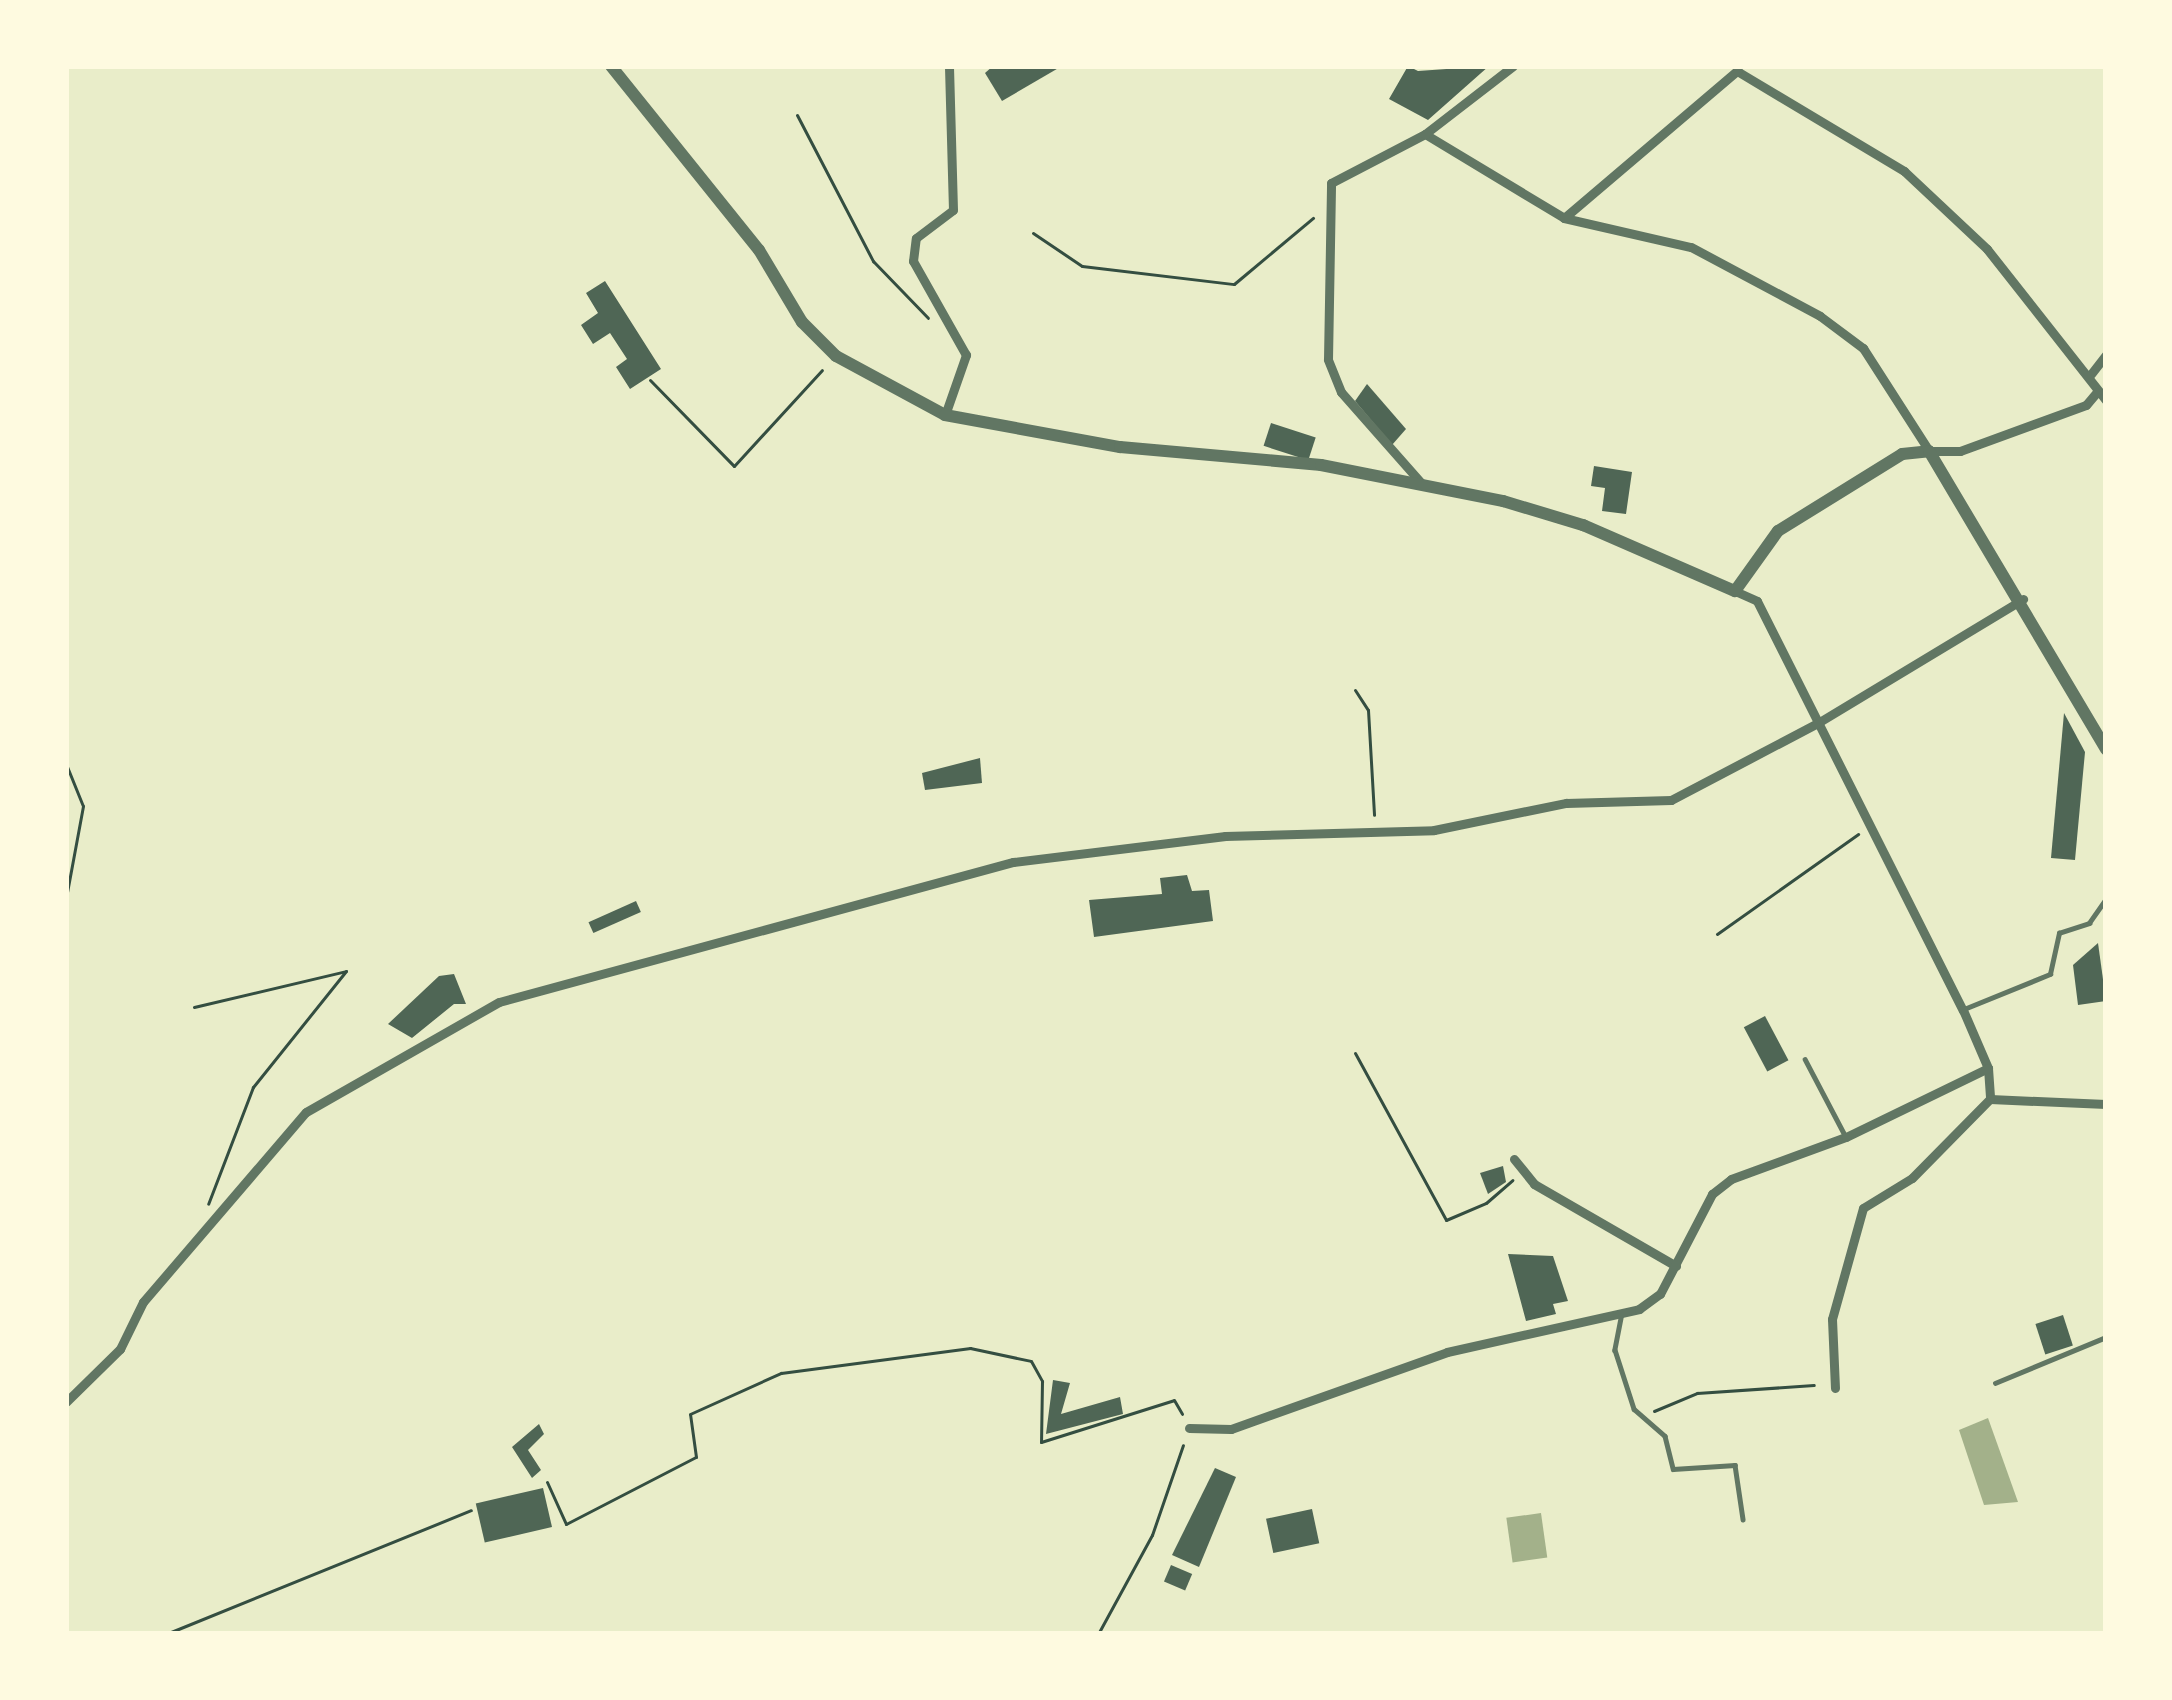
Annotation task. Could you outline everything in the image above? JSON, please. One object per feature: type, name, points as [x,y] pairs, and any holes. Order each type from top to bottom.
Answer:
[{"type":"street","points":[[610,66],[759,250],[802,322],[836,356],[945,415],[1120,447],[1321,465],[1429,492],[1503,501],[1583,525],[1757,601],[1963,1010],[1988,1068],[1990,1099]]},
{"type":"street","points":[[945,415],[966,356],[913,261],[916,238],[953,210],[949,66]]},
{"type":"street","points":[[1429,492],[1341,392],[1328,359],[1331,184],[1425,134],[1513,66]]},
{"type":"street","points":[[1564,218],[1738,69],[1904,171],[1987,249],[2091,374],[2101,397],[2086,405],[1960,451],[1902,454],[1778,531],[1735,591]]},
{"type":"street","points":[[1425,134],[1564,218],[1691,247],[1820,316],[1863,348],[2023,599],[2106,749]]},
{"type":"street","points":[[2091,374],[2106,355]]},
{"type":"street","points":[[66,1402],[120,1349],[143,1302],[306,1112],[499,1002],[1012,862],[1375,828],[1434,830],[1566,803],[1671,800],[1816,724],[2023,599]]},
{"type":"street","points":[[1189,1428],[1231,1429],[1447,1352],[1622,1312],[1660,1294],[1712,1194],[1731,1179],[1846,1137],[1988,1068]]},
{"type":"street","points":[[1835,1388],[1832,1319],[1863,1208],[1912,1178],[1990,1099],[2106,1104]]},
{"type":"street","points":[[1514,1159],[1523,1171],[1624,1242],[1676,1266]]},
{"type":"lane","points":[[1963,1010],[2050,974],[2059,933],[2089,923],[2106,898]]},
{"type":"lane","points":[[1805,1059],[1846,1137]]},
{"type":"lane","points":[[1622,1312],[1615,1350],[1634,1409],[1647,1414],[1665,1436],[1673,1469],[1735,1465],[1743,1519]]},
{"type":"lane","points":[[1995,1383],[2106,1337]]},
{"type":"path","points":[[797,115],[873,262],[926,317],[950,330]]},
{"type":"path","points":[[1033,233],[1082,266],[1234,284],[1330,212]]},
{"type":"path","points":[[650,380],[734,466],[836,356]]},
{"type":"path","points":[[1355,690],[1368,710],[1375,828]]},
{"type":"path","points":[[66,764],[83,806],[66,898]]},
{"type":"path","points":[[1718,934],[1869,826]]},
{"type":"path","points":[[194,1007],[346,971],[253,1087],[207,1201],[218,1219]]},
{"type":"path","points":[[1355,1053],[1446,1220],[1486,1203],[1523,1171]]},
{"type":"path","points":[[547,1482],[566,1524],[696,1457],[690,1414],[781,1373],[970,1348],[1031,1361],[1042,1381],[1041,1442],[1174,1400],[1189,1428],[1152,1535],[1098,1634]]},
{"type":"path","points":[[1647,1414],[1697,1393],[1814,1385]]},
{"type":"path","points":[[166,1634],[471,1510]]},
{"type":"shaded area","points":[[1988,1418],[2018,1502],[1984,1505],[1959,1430]]},
{"type":"shaded area","points":[[1541,1513],[1547,1558],[1513,1562],[1506,1518]]},
{"type":"building","points":[[993,66],[1062,66],[1002,101],[985,73]]},
{"type":"building","points":[[1408,66],[1418,71],[1489,66],[1428,120],[1389,99]]},
{"type":"building","points":[[605,281],[661,369],[630,389],[616,367],[627,359],[610,333],[593,344],[581,325],[598,313],[586,293]]},
{"type":"building","points":[[1367,384],[1406,429],[1392,445],[1355,401]]},
{"type":"building","points":[[1271,423],[1316,438],[1308,460],[1264,446]]},
{"type":"building","points":[[1594,466],[1632,472],[1626,514],[1602,511],[1605,488],[1591,486]]},
{"type":"building","points":[[2064,713],[2085,752],[2075,860],[2051,858]]},
{"type":"building","points":[[980,758],[982,783],[925,790],[922,773]]},
{"type":"building","points":[[1187,875],[1192,891],[1209,890],[1213,921],[1094,937],[1089,900],[1162,894],[1160,878]]},
{"type":"building","points":[[636,901],[641,912],[593,933],[588,922]]},
{"type":"building","points":[[2098,943],[2106,1001],[2078,1005],[2073,965]]},
{"type":"building","points":[[454,974],[466,1004],[454,1004],[412,1038],[388,1024],[439,976]]},
{"type":"building","points":[[1765,1016],[1788,1060],[1767,1071],[1744,1027]]},
{"type":"building","points":[[1503,1166],[1506,1182],[1488,1194],[1480,1173]]},
{"type":"building","points":[[1508,1254],[1553,1256],[1568,1301],[1553,1304],[1556,1314],[1526,1321]]},
{"type":"building","points":[[2063,1315],[2073,1345],[2045,1354],[2035,1324]]},
{"type":"building","points":[[1053,1380],[1070,1383],[1061,1414],[1120,1397],[1123,1414],[1046,1434]]},
{"type":"building","points":[[539,1424],[544,1434],[528,1450],[541,1470],[532,1478],[512,1447]]},
{"type":"building","points":[[1215,1468],[1236,1477],[1199,1567],[1172,1555]]},
{"type":"building","points":[[543,1488],[552,1527],[485,1542],[476,1504]]},
{"type":"building","points":[[1312,1509],[1319,1543],[1273,1553],[1266,1519]]},
{"type":"building","points":[[1171,1565],[1192,1574],[1185,1591],[1164,1582]]}]
